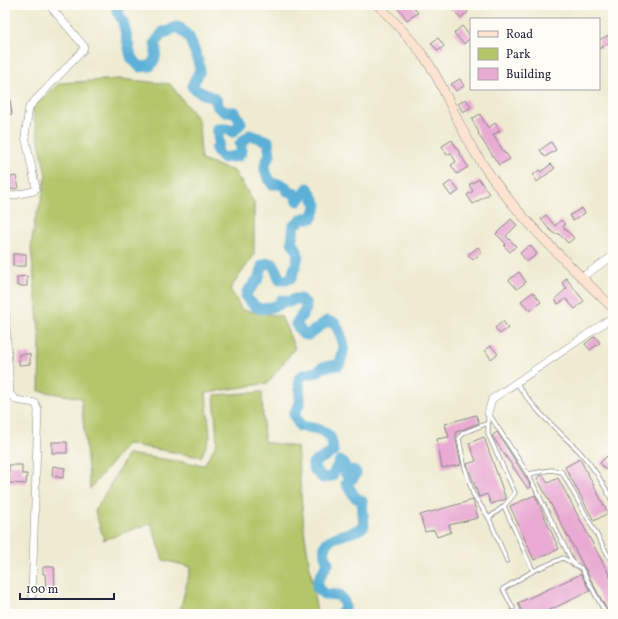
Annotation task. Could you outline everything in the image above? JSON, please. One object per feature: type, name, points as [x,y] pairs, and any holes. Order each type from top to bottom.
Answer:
[{"type":"street","points":[[5,197],[34,191],[36,188],[25,136],[29,107],[83,50],[84,46],[49,5]]},
{"type":"street","points":[[378,5],[413,41],[432,69],[475,154],[501,190],[613,308]]},
{"type":"street","points":[[582,277],[613,256]]},
{"type":"street","points":[[5,307],[10,394],[12,398],[35,403],[38,409],[32,595]]},
{"type":"street","points":[[488,413],[492,399],[613,317]]},
{"type":"lane","points":[[516,382],[524,395],[542,417],[589,463],[605,487],[613,503]]},
{"type":"lane","points":[[488,413],[488,434],[515,493],[504,506],[489,518]]},
{"type":"lane","points":[[488,413],[528,474],[574,566]]},
{"type":"lane","points":[[488,423],[463,433],[459,439],[465,468],[473,494],[489,518],[507,561]]},
{"type":"lane","points":[[528,474],[551,470],[562,472],[613,564]]},
{"type":"lane","points":[[504,506],[533,571]]},
{"type":"lane","points":[[513,608],[503,589],[533,571],[563,558],[574,566],[581,568],[606,614]]},
{"type":"green space","points":[[120,79],[170,84],[199,121],[201,160],[234,171],[254,202],[254,255],[230,289],[242,310],[281,316],[295,348],[268,383],[206,393],[210,437],[201,457],[127,444],[90,489],[81,398],[39,391],[40,341],[31,248],[35,219],[41,202],[46,175],[32,107],[60,83]]},
{"type":"green space","points":[[262,392],[264,442],[297,447],[304,529],[317,614],[179,614],[191,567],[163,560],[151,523],[104,540],[95,511],[128,454],[204,465],[217,443],[214,395]]},
{"type":"building","points":[[396,5],[412,5],[418,13],[407,20]]},
{"type":"building","points":[[458,5],[462,5],[468,12],[460,18],[453,9]]},
{"type":"building","points":[[462,26],[470,36],[470,38],[464,44],[454,33]]},
{"type":"building","points":[[613,33],[613,40],[600,48],[600,40]]},
{"type":"building","points":[[438,38],[444,46],[438,51],[431,43]]},
{"type":"building","points":[[460,79],[464,86],[456,91],[451,84]]},
{"type":"building","points":[[466,99],[471,107],[463,112],[458,104]]},
{"type":"building","points":[[10,100],[12,114],[5,115],[5,101]]},
{"type":"building","points":[[480,114],[488,128],[495,123],[500,131],[493,135],[510,159],[499,165],[478,134],[479,133],[472,119]]},
{"type":"building","points":[[452,140],[468,167],[457,174],[451,165],[456,162],[451,153],[447,155],[442,146]]},
{"type":"building","points":[[551,142],[556,150],[545,157],[540,150]]},
{"type":"building","points":[[551,164],[555,168],[537,182],[533,175],[539,170],[541,172]]},
{"type":"building","points":[[16,176],[19,188],[7,190],[5,178]]},
{"type":"building","points":[[479,179],[489,194],[473,204],[467,195],[473,191],[469,185]]},
{"type":"building","points":[[451,181],[459,191],[451,196],[444,186]]},
{"type":"building","points":[[582,208],[585,213],[573,221],[570,215]]},
{"type":"building","points":[[546,215],[555,226],[561,220],[565,224],[563,227],[574,238],[568,243],[558,233],[556,235],[541,219]]},
{"type":"building","points":[[511,219],[517,225],[506,236],[516,246],[510,252],[504,246],[506,244],[496,234]]},
{"type":"building","points":[[530,245],[537,254],[527,262],[520,253]]},
{"type":"building","points":[[478,247],[482,252],[473,260],[468,255]]},
{"type":"building","points":[[13,254],[26,254],[26,266],[13,266]]},
{"type":"building","points":[[519,272],[526,282],[517,289],[509,280]]},
{"type":"building","points":[[27,276],[27,286],[17,286],[17,277]]},
{"type":"building","points":[[566,278],[584,301],[575,309],[566,299],[558,304],[555,299],[567,288],[562,283]]},
{"type":"building","points":[[533,292],[541,302],[530,311],[521,301]]},
{"type":"building","points":[[503,321],[508,328],[500,334],[495,328]]},
{"type":"building","points":[[595,336],[600,343],[590,350],[585,344]]},
{"type":"building","points":[[491,346],[498,354],[491,359],[485,350]]},
{"type":"building","points":[[19,354],[30,354],[30,364],[19,365]]},
{"type":"building","points":[[476,415],[479,423],[456,432],[461,465],[442,468],[437,439],[449,437],[445,424]]},
{"type":"building","points":[[497,432],[531,487],[528,489],[492,436]]},
{"type":"building","points":[[484,437],[506,499],[491,504],[487,494],[479,497],[467,464],[476,461],[469,443]]},
{"type":"building","points":[[52,442],[67,442],[67,453],[52,453]]},
{"type":"building","points":[[607,456],[613,464],[606,470],[600,463]]},
{"type":"building","points":[[580,459],[608,513],[594,521],[565,467]]},
{"type":"building","points":[[9,465],[22,465],[22,474],[27,474],[26,484],[9,483]]},
{"type":"building","points":[[53,466],[65,468],[63,478],[52,476]]},
{"type":"building","points":[[542,475],[548,483],[558,478],[613,582],[613,612],[609,614],[537,478]]},
{"type":"building","points":[[535,495],[559,549],[534,560],[510,506]]},
{"type":"building","points":[[473,500],[478,518],[449,525],[451,532],[437,537],[434,530],[425,532],[420,515]]},
{"type":"building","points":[[43,567],[54,567],[55,589],[46,589]]},
{"type":"building","points":[[581,574],[590,591],[541,614],[523,614],[518,603]]},
{"type":"waterway","points":[[115,5],[118,10],[117,12],[123,21],[131,57],[140,67],[150,66],[154,61],[156,55],[155,43],[163,32],[167,32],[176,27],[180,28],[189,37],[198,60],[200,70],[192,86],[198,91],[217,101],[217,106],[225,112],[235,112],[241,123],[233,132],[227,129],[217,129],[219,143],[216,149],[222,158],[238,156],[242,151],[240,144],[250,135],[268,141],[270,155],[267,159],[265,170],[267,177],[272,184],[280,184],[286,187],[287,191],[293,192],[298,201],[308,188],[317,205],[312,218],[304,218],[294,225],[292,242],[298,255],[292,277],[286,280],[280,280],[273,264],[268,263],[262,266],[259,278],[247,292],[246,297],[254,306],[262,309],[280,304],[281,300],[289,302],[295,299],[300,299],[306,304],[306,309],[296,324],[303,334],[308,335],[327,321],[335,323],[341,334],[344,348],[339,365],[323,367],[317,372],[303,375],[299,379],[300,402],[294,414],[300,426],[323,431],[330,437],[333,452],[313,463],[313,468],[323,478],[332,476],[340,461],[344,464],[345,473],[353,470],[356,473],[354,477],[346,483],[355,497],[362,501],[364,526],[358,530],[335,537],[325,546],[325,553],[328,563],[318,580],[317,588],[324,594],[339,595],[344,602],[345,608],[340,614]]}]
